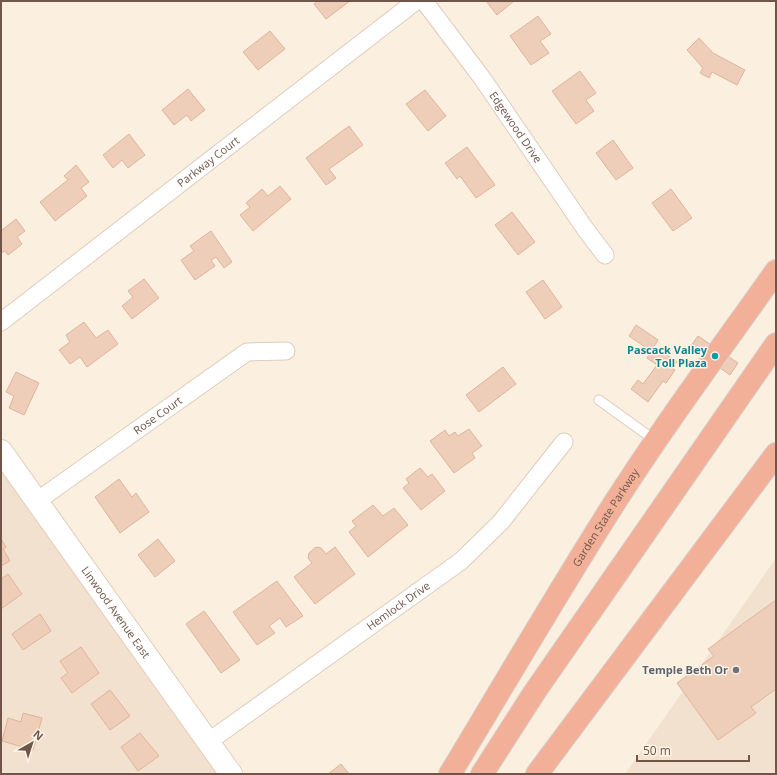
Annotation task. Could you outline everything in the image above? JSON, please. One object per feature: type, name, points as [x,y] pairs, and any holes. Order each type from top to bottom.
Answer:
[{"type":"highway","name":"Garden State Parkway","points":[[450,774],[567,579],[611,509],[656,441],[776,271]]},
{"type":"highway","points":[[482,774],[534,693],[776,344]]},
{"type":"highway","points":[[537,774],[776,454]]},
{"type":"main road","name":"Linwood Avenue East","points":[[1,451],[230,774]]},
{"type":"street","name":"Parkway Court","points":[[1,322],[416,1]]},
{"type":"street","name":"Edgewood Drive","points":[[424,1],[482,78],[586,230],[605,254]]},
{"type":"street","name":"Rose Court","points":[[37,501],[247,352],[286,351]]},
{"type":"street","name":"Hemlock Drive","points":[[208,742],[461,561],[501,522],[564,442]]},
{"type":"lane","points":[[599,400],[656,441]]},
{"type":"shaded area","points":[[1,451],[231,774],[1,774]]},
{"type":"shaded area","points":[[776,558],[776,774],[625,774]]},
{"type":"building","points":[[318,1],[350,1],[326,19],[314,4]]},
{"type":"building","points":[[486,1],[514,1],[497,15]]},
{"type":"building","points":[[538,16],[551,34],[540,41],[549,53],[531,65],[510,36]]},
{"type":"building","points":[[270,31],[285,49],[258,70],[243,52]]},
{"type":"building","points":[[699,38],[713,53],[745,70],[737,85],[712,72],[709,78],[700,73],[703,68],[687,50]]},
{"type":"building","points":[[580,71],[596,93],[586,100],[594,111],[576,124],[552,91]]},
{"type":"building","points":[[188,89],[205,110],[191,121],[187,115],[174,125],[162,110]]},
{"type":"building","points":[[425,90],[446,116],[428,131],[406,104]]},
{"type":"building","points":[[349,126],[363,145],[329,169],[336,178],[326,185],[306,158]]},
{"type":"building","points":[[129,134],[145,155],[128,168],[122,160],[113,168],[103,155]]},
{"type":"building","points":[[613,140],[633,168],[616,180],[596,153]]},
{"type":"building","points":[[467,147],[495,185],[476,198],[460,176],[457,179],[445,163]]},
{"type":"building","points":[[76,165],[89,182],[81,188],[87,196],[55,221],[40,202],[68,180],[64,176]]},
{"type":"building","points":[[280,186],[291,199],[253,231],[240,215],[250,207],[246,203],[262,189],[268,196]]},
{"type":"building","points":[[671,189],[692,218],[673,231],[652,203]]},
{"type":"building","points":[[512,212],[535,242],[518,255],[495,225]]},
{"type":"building","points":[[16,219],[25,231],[17,237],[22,244],[8,255],[5,251],[1,253],[1,229],[2,230]]},
{"type":"building","points":[[211,231],[232,262],[224,268],[216,257],[211,260],[215,266],[195,280],[181,260],[194,251],[190,246]]},
{"type":"building","points":[[144,279],[159,298],[132,319],[122,306],[133,297],[128,291]]},
{"type":"building","points":[[543,280],[562,307],[545,319],[526,292]]},
{"type":"building","points":[[84,322],[96,338],[108,330],[118,344],[87,367],[80,357],[70,364],[59,350],[70,342],[66,335]]},
{"type":"building","points":[[636,325],[658,340],[651,351],[629,336]]},
{"type":"building","name":"Pascack Valley Toll Plaza","points":[[698,336],[738,363],[730,375],[690,347]]},
{"type":"building","points":[[655,347],[677,362],[672,368],[675,370],[666,383],[663,381],[648,402],[631,389],[638,380],[643,384],[657,365],[647,358]]},
{"type":"building","points":[[503,367],[516,384],[479,412],[466,395]]},
{"type":"building","points":[[16,372],[39,383],[24,415],[9,408],[14,396],[6,392]]},
{"type":"building","points":[[469,429],[482,446],[472,453],[475,458],[454,473],[430,441],[445,430],[449,436],[455,432],[458,436]]},
{"type":"building","points":[[420,468],[428,477],[432,474],[445,491],[421,510],[403,488],[409,483],[406,479]]},
{"type":"building","points":[[119,479],[132,497],[136,493],[149,512],[120,533],[95,497]]},
{"type":"building","points":[[373,505],[383,516],[394,508],[408,525],[368,557],[349,532],[356,526],[352,521]]},
{"type":"building","points":[[1,539],[6,547],[3,549],[10,561],[1,566]]},
{"type":"building","points":[[158,539],[175,561],[155,577],[138,555]]},
{"type":"building","points":[[316,547],[321,548],[326,554],[335,547],[355,574],[315,604],[294,577],[312,563],[308,558],[309,553]]},
{"type":"building","points":[[8,574],[22,594],[1,609],[1,579]]},
{"type":"building","points":[[277,581],[303,616],[286,627],[280,618],[269,626],[275,633],[257,645],[233,612]]},
{"type":"building","name":"Temple Beth Or","points":[[776,600],[776,689],[751,707],[756,713],[718,740],[677,683],[714,656],[708,649]]},
{"type":"building","points":[[204,611],[240,660],[221,673],[186,624]]},
{"type":"building","points":[[40,614],[51,631],[23,650],[12,634]]},
{"type":"building","points":[[81,647],[99,673],[72,693],[61,678],[68,673],[60,661]]},
{"type":"building","points":[[110,690],[130,716],[110,730],[91,704]]},
{"type":"building","points":[[23,713],[42,718],[33,750],[2,741],[8,718],[21,722]]},
{"type":"building","points":[[140,733],[159,756],[138,771],[121,747]]},
{"type":"building","points":[[341,764],[349,774],[328,774]]},
{"type":"place","name":"Pascack Valley Toll Plaza","points":[[715,356]]},
{"type":"place","name":"Temple Beth Or","points":[[736,670]]}]
